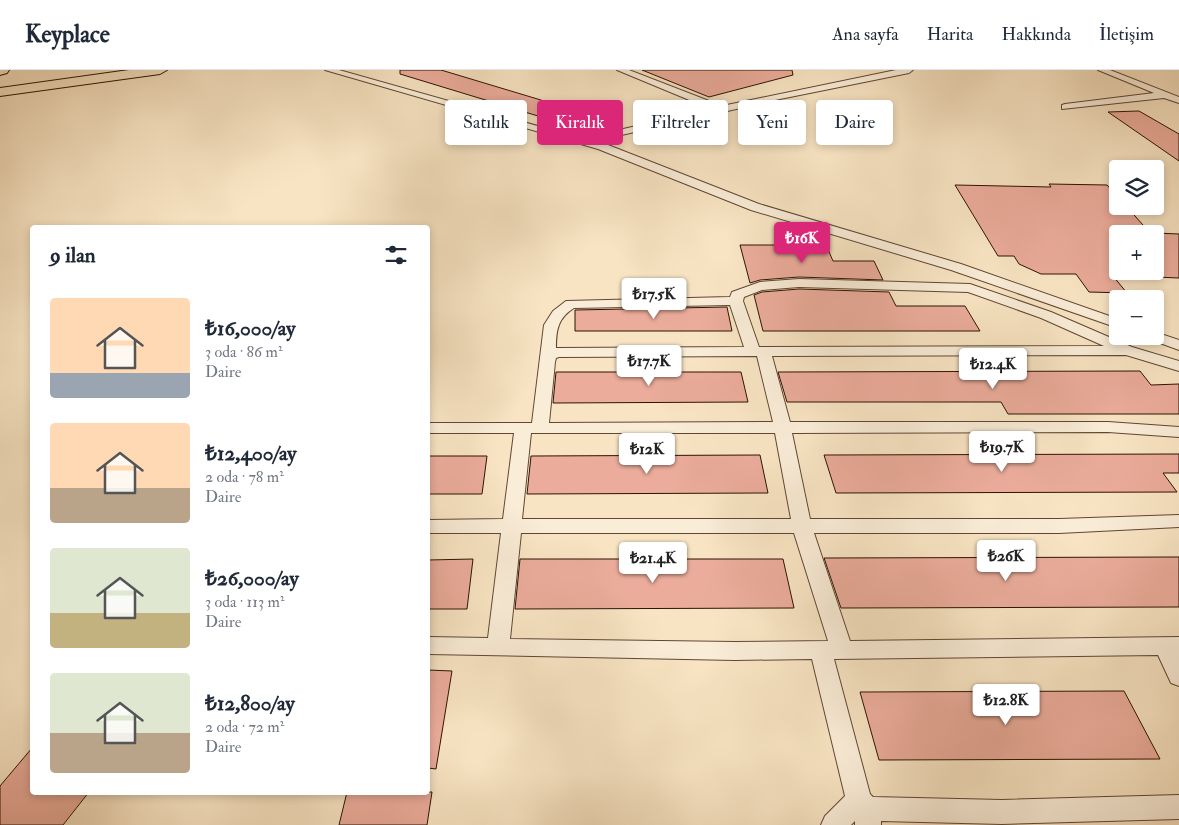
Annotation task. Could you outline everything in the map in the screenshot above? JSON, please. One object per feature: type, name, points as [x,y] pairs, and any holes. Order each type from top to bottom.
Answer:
[{"type":"main road","points":[[0,82],[113,70]]},
{"type":"main road","points":[[0,102],[96,79],[160,70]]},
{"type":"main road","points":[[0,82],[17,74]]},
{"type":"main road","points":[[0,82],[96,79]]},
{"type":"street","points":[[329,70],[465,110],[537,128]]},
{"type":"street","points":[[339,70],[351,76]]},
{"type":"street","points":[[621,70],[695,100]]},
{"type":"street","points":[[728,108],[909,70]]},
{"type":"street","points":[[1102,70],[1179,100]]},
{"type":"street","points":[[1065,107],[1159,93],[1179,92]]},
{"type":"street","points":[[595,145],[755,207],[965,270],[1109,321]]},
{"type":"street","points":[[865,811],[782,428],[758,351],[736,301],[737,294],[760,286],[799,283],[970,288],[1046,315],[1126,350],[1179,366]]},
{"type":"street","points":[[498,647],[512,526],[549,355],[548,330],[562,309],[572,304],[736,301]]},
{"type":"street","points":[[1164,340],[1179,345]]},
{"type":"street","points":[[549,355],[558,352],[1126,350]]},
{"type":"street","points":[[430,428],[1108,427],[1179,432]]},
{"type":"street","points":[[430,526],[1060,526],[1179,521]]},
{"type":"street","points":[[430,646],[735,651],[1172,646],[1179,677]]},
{"type":"street","points":[[834,825],[865,811],[1002,812],[1179,807]]},
{"type":"building","points":[[400,70],[441,70],[541,100],[537,100],[537,116],[527,113],[527,100],[485,100],[400,74]]},
{"type":"building","points":[[642,70],[792,70],[793,75],[709,97]]},
{"type":"building","points":[[1139,111],[1179,134],[1179,161],[1108,112]]},
{"type":"building","points":[[1049,184],[1107,185],[1109,187],[1109,215],[1134,215],[1143,225],[1109,225],[1109,280],[1116,280],[1125,290],[1109,290],[1109,293],[1089,292],[1076,274],[1041,274],[1019,264],[1014,256],[998,256],[955,185],[1051,187]]},
{"type":"building","points":[[1164,233],[1179,234],[1179,278],[1164,277]]},
{"type":"building","points":[[740,245],[826,245],[833,261],[874,261],[883,280],[799,277],[760,280],[750,283]]},
{"type":"building","points":[[799,289],[889,292],[896,306],[965,306],[980,331],[763,331],[754,295],[762,292]]},
{"type":"building","points":[[727,307],[732,331],[575,331],[575,310]]},
{"type":"building","points":[[1140,371],[1151,385],[1179,384],[1179,414],[1008,414],[1001,402],[787,402],[778,372]]},
{"type":"building","points":[[556,372],[741,372],[748,402],[553,403]]},
{"type":"building","points":[[1179,454],[1179,473],[1163,473],[1177,492],[836,493],[824,455]]},
{"type":"building","points":[[760,455],[768,493],[527,494],[531,456]]},
{"type":"building","points":[[430,456],[487,456],[482,494],[430,494]]},
{"type":"building","points":[[1179,557],[1179,607],[841,608],[824,558]]},
{"type":"building","points":[[473,559],[467,609],[430,609],[430,560]]},
{"type":"building","points":[[520,559],[783,559],[794,608],[515,609]]},
{"type":"building","points":[[430,670],[452,671],[436,769],[430,768]]},
{"type":"building","points":[[1124,691],[1160,759],[879,760],[860,692]]},
{"type":"building","points":[[30,750],[30,795],[87,795],[63,825],[0,825],[0,786]]},
{"type":"building","points":[[430,792],[432,792],[427,825],[339,825],[346,795],[430,795]]}]
